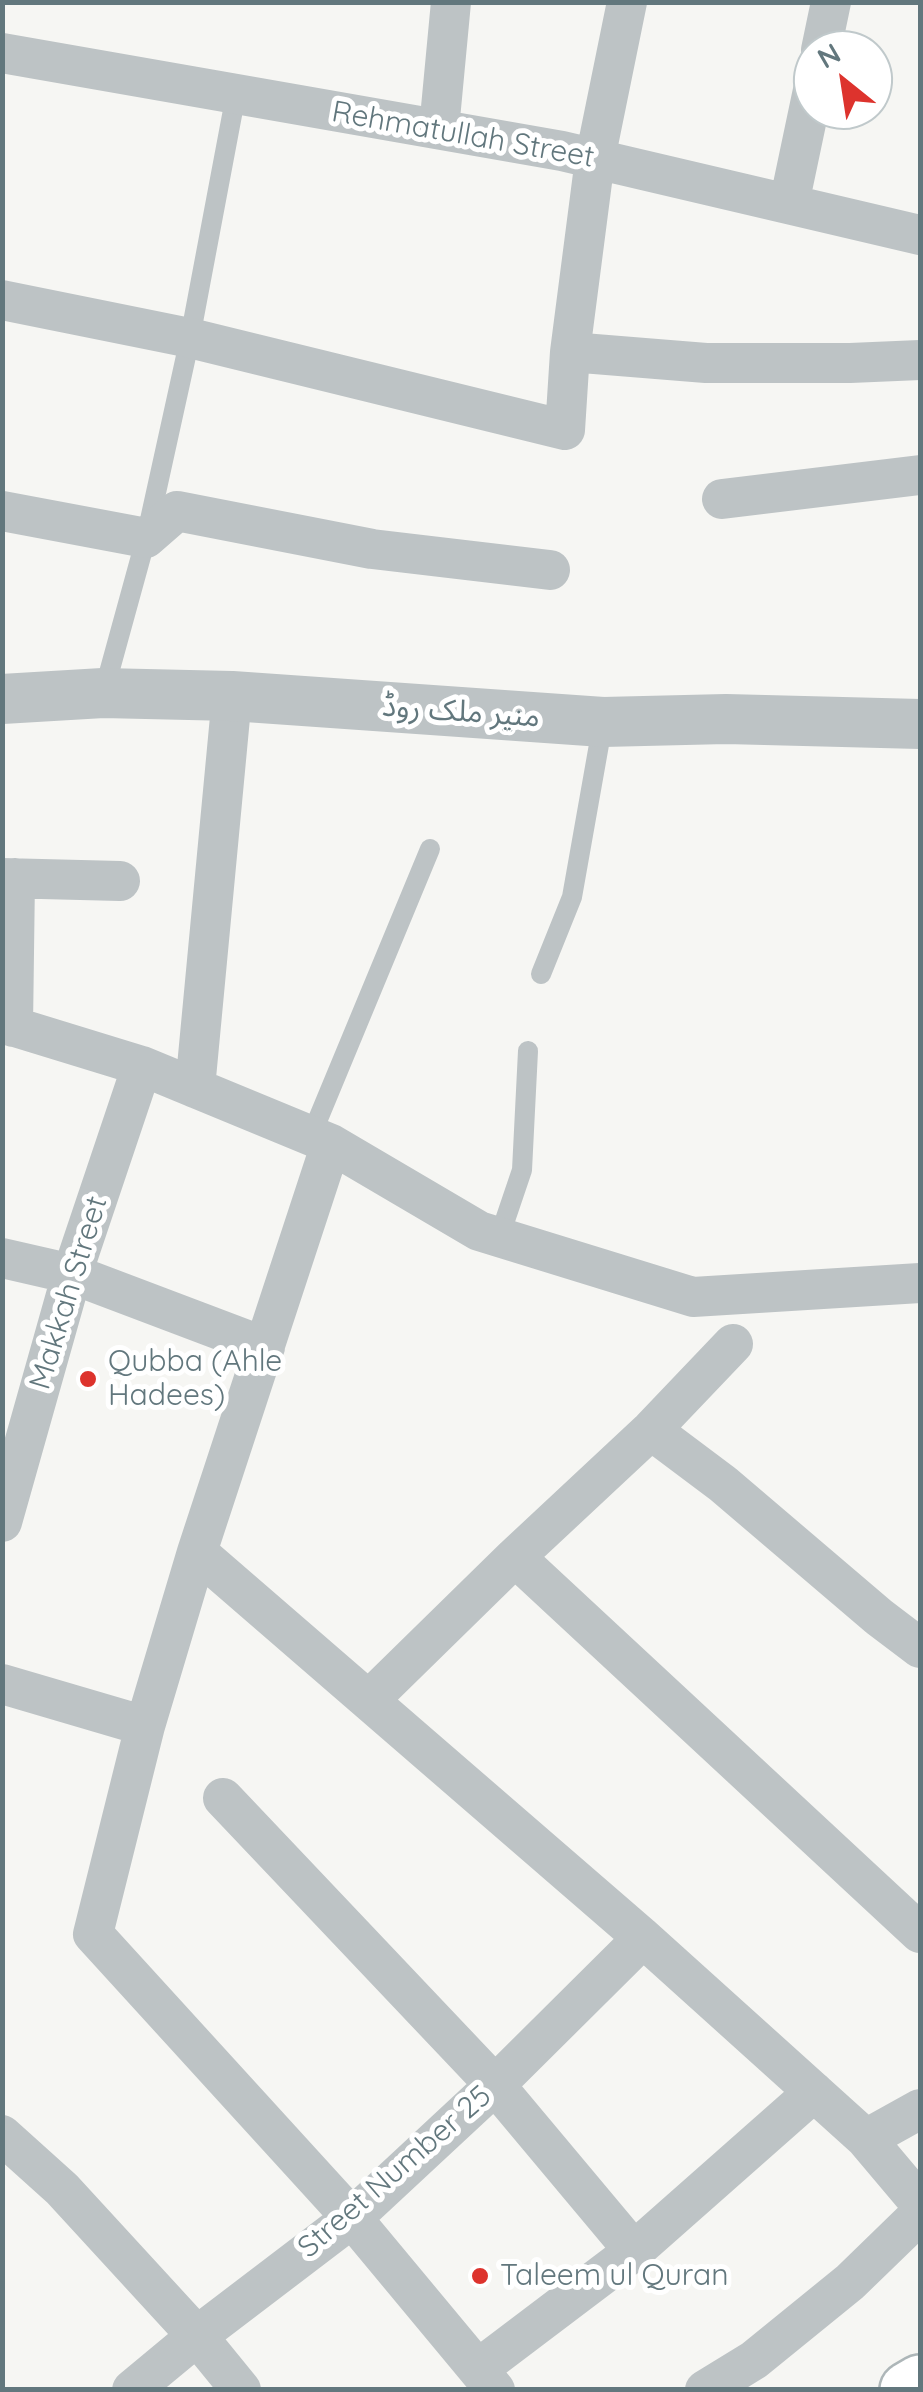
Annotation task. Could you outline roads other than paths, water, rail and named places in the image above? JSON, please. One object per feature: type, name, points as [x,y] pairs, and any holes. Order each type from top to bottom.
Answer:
[{"type":"main road","points":[[908,2390],[920,2382]]},
{"type":"street","points":[[439,130],[451,2]]},
{"type":"street","points":[[2,300],[190,338],[565,430],[570,352],[595,158],[627,2]]},
{"type":"street","points":[[825,30],[831,2]]},
{"type":"street","name":"Rehmatullah Street","points":[[2,53],[562,150],[920,235]]},
{"type":"street","points":[[789,204],[805,130]]},
{"type":"street","points":[[570,352],[706,363],[850,364],[920,360]]},
{"type":"street","points":[[722,498],[920,475]]},
{"type":"street","points":[[2,512],[146,538],[177,510],[372,549],[550,570]]},
{"type":"street","name":"منیر ملک روڈ","points":[[2,699],[103,693],[232,696],[603,722],[726,719],[920,724]]},
{"type":"street","points":[[195,1088],[232,696]]},
{"type":"street","points":[[120,881],[9,878],[8,1025],[142,1066],[321,1140],[479,1231],[693,1297],[920,1283]]},
{"type":"street","name":"Makkah Street","points":[[2,1522],[72,1274],[142,1066]]},
{"type":"street","points":[[321,1140],[265,1347],[145,1726],[93,1934],[352,2218],[486,2379],[814,2092]]},
{"type":"street","points":[[2,1258],[72,1274],[265,1347]]},
{"type":"street","points":[[369,1700],[652,1430],[734,1344]]},
{"type":"street","points":[[652,1430],[724,1484],[920,1648]]},
{"type":"street","points":[[197,1552],[643,1938],[866,2138],[920,2203]]},
{"type":"street","points":[[515,1558],[920,1934]]},
{"type":"street","points":[[2,1684],[145,1726]]},
{"type":"street","points":[[224,1798],[495,2085],[634,2251]]},
{"type":"street","name":"Street Number 25","points":[[132,2390],[352,2218],[495,2085],[643,1938]]},
{"type":"street","points":[[866,2138],[920,2110]]},
{"type":"street","points":[[2,2135],[62,2188],[241,2390]]},
{"type":"street","points":[[705,2390],[754,2360],[850,2282],[920,2214]]},
{"type":"lane","points":[[103,693],[146,538],[190,338],[236,94]]},
{"type":"lane","points":[[542,974],[572,897],[603,722]]},
{"type":"lane","points":[[321,1140],[430,849]]},
{"type":"lane","points":[[499,1238],[522,1170],[528,1051]]},
{"type":"place","name":"Qubba (Ahle Hadees)","points":[[88,1379]]},
{"type":"place","name":"Taleem ul Quran","points":[[480,2276]]}]
